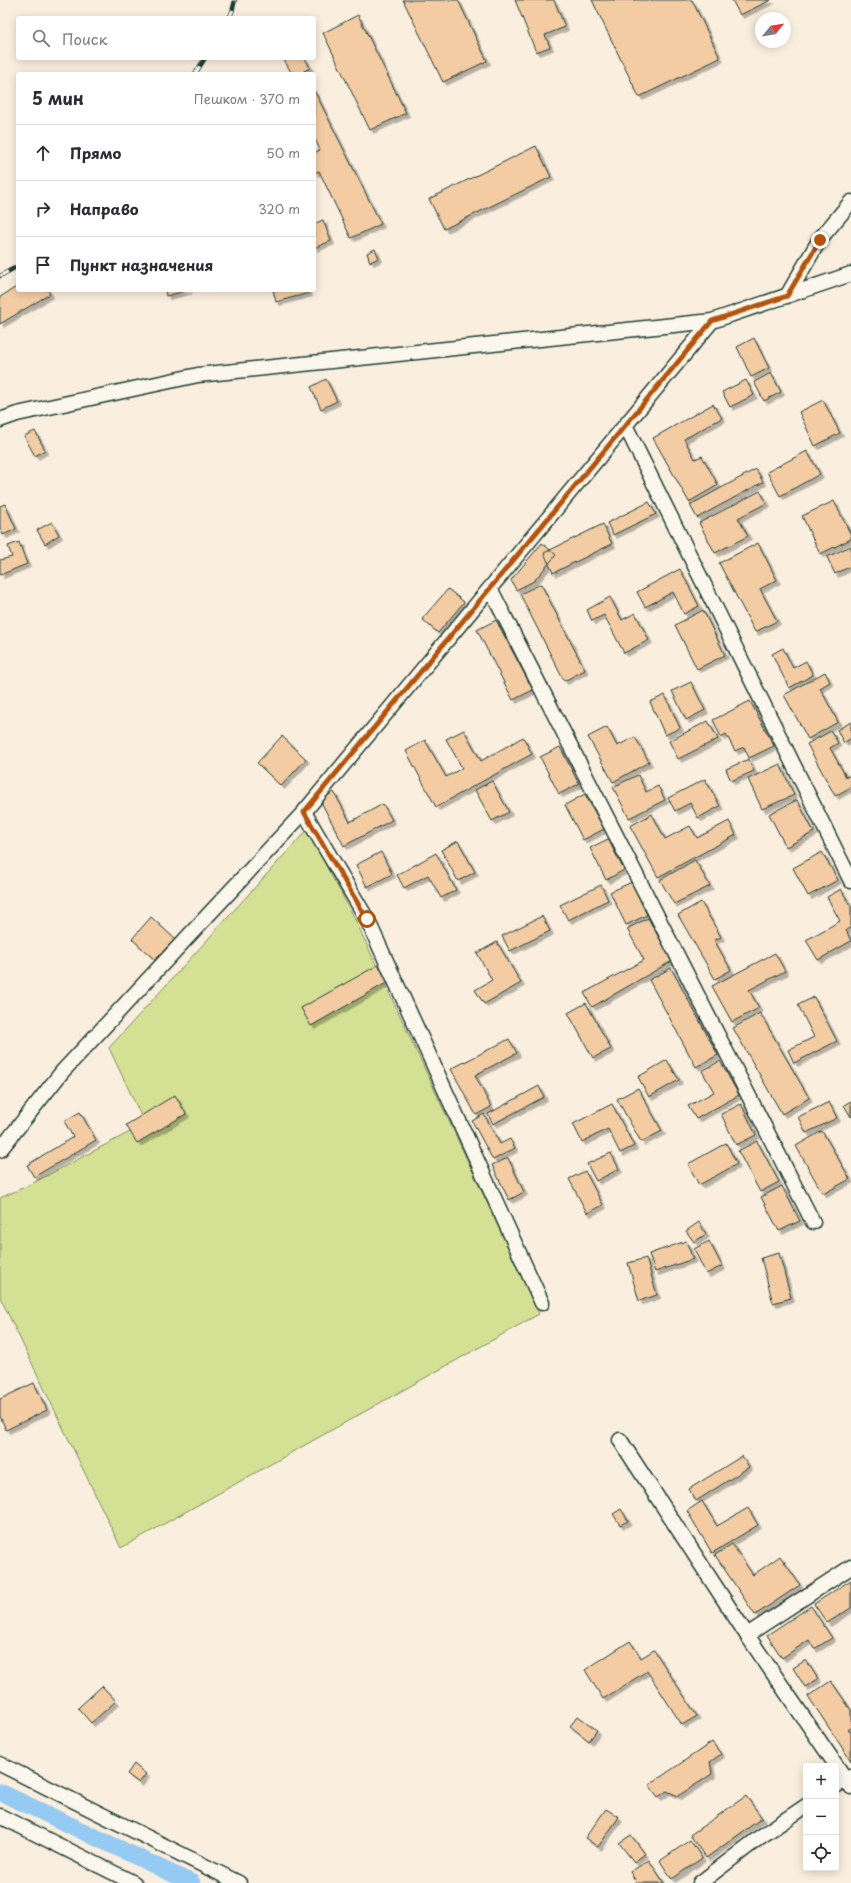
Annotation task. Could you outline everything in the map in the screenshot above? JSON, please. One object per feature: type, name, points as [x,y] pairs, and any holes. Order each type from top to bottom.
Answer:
[{"type":"street","points":[[787,296],[820,240],[851,202]]},
{"type":"street","points":[[0,420],[17,414],[198,375],[712,321],[851,274]]},
{"type":"street","points":[[0,1150],[62,1072],[304,812],[491,590],[712,321]]},
{"type":"street","points":[[626,426],[851,881]]},
{"type":"street","points":[[491,590],[813,1222]]},
{"type":"street","points":[[304,812],[367,919],[542,1303]]},
{"type":"street","points":[[620,1440],[746,1635],[846,1782]]},
{"type":"street","points":[[746,1635],[851,1567]]},
{"type":"street","points":[[0,1764],[239,1883]]},
{"type":"street","points":[[700,1883],[760,1837],[803,1808]]},
{"type":"street","points":[[0,1816],[134,1883]]},
{"type":"green space","points":[[307,830],[353,915],[539,1314],[121,1548],[0,1297],[0,1198],[27,1186],[145,1124],[109,1048]]},
{"type":"building","points":[[403,0],[458,0],[487,61],[443,82]]},
{"type":"building","points":[[515,0],[554,0],[565,27],[545,35],[550,47],[536,52]]},
{"type":"building","points":[[592,0],[692,0],[720,58],[639,97]]},
{"type":"building","points":[[732,0],[771,0],[740,15]]},
{"type":"building","points":[[358,15],[406,113],[370,130],[323,33]]},
{"type":"building","points":[[284,60],[306,60],[310,68],[304,71],[305,72],[291,72]]},
{"type":"building","points":[[316,94],[381,224],[351,238],[319,171],[316,172],[316,152],[320,150],[316,141]]},
{"type":"building","points":[[536,146],[551,177],[444,229],[429,199]]},
{"type":"building","points":[[323,220],[331,241],[316,247],[316,223]]},
{"type":"building","points":[[375,249],[379,258],[370,262],[367,253]]},
{"type":"building","points":[[16,287],[16,292],[49,292],[50,294],[0,324],[0,297]]},
{"type":"building","points":[[165,292],[181,292],[166,296]]},
{"type":"building","points":[[274,292],[309,293],[276,302]]},
{"type":"building","points":[[754,338],[769,368],[751,377],[737,347]]},
{"type":"building","points":[[771,373],[781,392],[764,401],[754,382]]},
{"type":"building","points":[[326,379],[337,401],[321,409],[311,387]]},
{"type":"building","points":[[746,380],[754,395],[730,407],[722,392]]},
{"type":"building","points":[[823,400],[840,433],[815,446],[799,412]]},
{"type":"building","points":[[713,404],[722,418],[684,439],[695,459],[702,456],[718,485],[689,502],[653,438]]},
{"type":"building","points":[[35,431],[45,450],[35,456],[24,436]]},
{"type":"building","points":[[807,451],[820,474],[780,496],[767,472]]},
{"type":"building","points":[[756,469],[763,482],[697,518],[690,505]]},
{"type":"building","points":[[760,491],[767,503],[738,518],[748,536],[715,553],[699,523]]},
{"type":"building","points":[[834,501],[851,535],[851,539],[820,554],[802,516]]},
{"type":"building","points":[[649,502],[656,514],[613,535],[607,523]]},
{"type":"building","points":[[5,504],[16,529],[3,535],[0,527],[0,506]]},
{"type":"building","points":[[52,522],[59,535],[45,544],[37,530]]},
{"type":"building","points":[[603,524],[612,544],[553,573],[544,553]]},
{"type":"building","points":[[19,542],[27,564],[0,575],[0,560],[12,557],[8,546]]},
{"type":"building","points":[[542,543],[556,555],[534,581],[516,590],[511,580]]},
{"type":"building","points":[[758,543],[777,580],[760,589],[777,621],[755,632],[719,563]]},
{"type":"building","points":[[851,546],[851,566],[835,574],[827,557]]},
{"type":"building","points":[[680,569],[699,606],[684,614],[673,592],[645,607],[637,592]]},
{"type":"building","points":[[541,584],[585,670],[564,681],[520,594]]},
{"type":"building","points":[[448,589],[464,602],[438,633],[422,619]]},
{"type":"building","points":[[610,597],[622,620],[635,613],[649,640],[624,653],[604,615],[592,621],[587,610]]},
{"type":"building","points":[[703,610],[725,655],[697,669],[675,625]]},
{"type":"building","points":[[496,620],[533,690],[513,700],[477,630]]},
{"type":"building","points":[[783,648],[793,668],[806,661],[813,675],[789,688],[772,654]]},
{"type":"building","points":[[825,672],[830,682],[820,688],[838,722],[808,739],[784,695]]},
{"type":"building","points":[[691,682],[705,710],[686,720],[672,691]]},
{"type":"building","points":[[665,695],[680,728],[665,735],[650,702]]},
{"type":"building","points":[[750,701],[774,746],[749,758],[744,747],[735,751],[726,734],[721,737],[713,720]]},
{"type":"building","points":[[708,721],[718,739],[678,759],[669,741]]},
{"type":"building","points":[[851,722],[851,738],[844,743],[837,730]]},
{"type":"building","points":[[607,727],[617,746],[635,737],[649,762],[613,782],[588,737]]},
{"type":"building","points":[[464,730],[481,761],[523,737],[532,754],[436,807],[406,751],[425,740],[446,777],[462,768],[446,739]]},
{"type":"building","points":[[831,731],[838,743],[830,748],[846,777],[851,775],[851,787],[835,796],[807,744]]},
{"type":"building","points":[[282,736],[306,759],[281,786],[257,763]]},
{"type":"building","points":[[560,747],[579,784],[559,794],[540,757]]},
{"type":"building","points":[[749,759],[754,771],[731,781],[726,769]]},
{"type":"building","points":[[780,764],[794,795],[762,809],[748,779]]},
{"type":"building","points":[[638,775],[646,792],[658,786],[665,800],[629,818],[613,787]]},
{"type":"building","points":[[705,779],[720,806],[698,818],[690,803],[675,811],[668,798]]},
{"type":"building","points":[[492,781],[509,812],[492,821],[475,790]]},
{"type":"building","points":[[334,792],[350,822],[383,804],[392,820],[344,846],[320,800]]},
{"type":"building","points":[[585,794],[604,829],[583,840],[565,805]]},
{"type":"building","points":[[797,800],[814,832],[786,847],[769,814]]},
{"type":"building","points":[[652,814],[665,839],[690,826],[697,838],[729,821],[736,835],[658,877],[630,826]]},
{"type":"building","points":[[608,839],[624,870],[606,880],[590,848]]},
{"type":"building","points":[[458,841],[475,872],[458,881],[441,850]]},
{"type":"building","points":[[381,852],[392,874],[367,887],[356,865]]},
{"type":"building","points":[[822,852],[838,880],[808,896],[793,868]]},
{"type":"building","points":[[436,853],[456,890],[441,898],[428,875],[404,888],[397,875]]},
{"type":"building","points":[[695,860],[710,886],[674,904],[660,880]]},
{"type":"building","points":[[632,882],[647,915],[626,925],[610,892]]},
{"type":"building","points":[[601,885],[608,900],[568,920],[560,905]]},
{"type":"building","points":[[841,889],[851,907],[851,927],[846,930],[851,941],[818,960],[806,940],[840,921],[827,897]]},
{"type":"building","points":[[701,902],[721,937],[714,940],[731,970],[715,979],[678,915]]},
{"type":"building","points":[[542,916],[550,931],[510,951],[502,936]]},
{"type":"building","points":[[151,917],[175,939],[155,960],[132,939]]},
{"type":"building","points":[[648,918],[672,961],[592,1007],[584,993],[644,960],[627,929]]},
{"type":"building","points":[[497,942],[521,983],[484,1004],[475,990],[492,980],[477,953]]},
{"type":"building","points":[[775,953],[785,971],[749,990],[759,1008],[732,1022],[712,986]]},
{"type":"building","points":[[378,965],[388,982],[311,1026],[301,1008]]},
{"type":"building","points":[[671,968],[718,1055],[696,1067],[649,980]]},
{"type":"building","points":[[814,997],[837,1041],[794,1063],[788,1050],[814,1037],[798,1005]]},
{"type":"building","points":[[586,1003],[611,1049],[593,1058],[568,1013]]},
{"type":"building","points":[[760,1013],[809,1098],[782,1114],[733,1028]]},
{"type":"building","points":[[509,1039],[517,1053],[475,1075],[491,1107],[476,1115],[451,1069]]},
{"type":"building","points":[[667,1060],[679,1080],[649,1097],[638,1077]]},
{"type":"building","points":[[720,1061],[739,1095],[696,1119],[688,1106],[714,1092],[702,1071]]},
{"type":"building","points":[[539,1086],[544,1097],[493,1124],[488,1114]]},
{"type":"building","points":[[638,1088],[662,1131],[641,1142],[617,1099]]},
{"type":"building","points":[[175,1095],[186,1114],[137,1143],[126,1125]]},
{"type":"building","points":[[851,1101],[851,1117],[844,1105]]},
{"type":"building","points":[[829,1102],[837,1118],[806,1133],[798,1117]]},
{"type":"building","points":[[612,1104],[634,1146],[620,1153],[608,1129],[582,1142],[573,1124]]},
{"type":"building","points":[[741,1104],[756,1135],[736,1145],[721,1114]]},
{"type":"building","points":[[80,1112],[96,1140],[34,1177],[27,1165],[73,1137],[64,1121]]},
{"type":"building","points":[[484,1114],[500,1144],[510,1139],[515,1148],[493,1160],[472,1121]]},
{"type":"building","points":[[822,1131],[850,1179],[823,1194],[796,1146]]},
{"type":"building","points":[[757,1141],[779,1182],[760,1192],[738,1151]]},
{"type":"building","points":[[726,1143],[737,1164],[699,1185],[688,1164]]},
{"type":"building","points":[[611,1153],[619,1169],[596,1181],[587,1164]]},
{"type":"building","points":[[508,1158],[524,1192],[509,1200],[492,1165]]},
{"type":"building","points":[[585,1171],[603,1205],[587,1213],[569,1179]]},
{"type":"building","points":[[782,1186],[800,1221],[779,1231],[761,1197]]},
{"type":"building","points":[[699,1222],[706,1234],[694,1242],[686,1231]]},
{"type":"building","points":[[686,1241],[693,1259],[655,1272],[649,1254]]},
{"type":"building","points":[[709,1241],[722,1266],[706,1274],[694,1249]]},
{"type":"building","points":[[779,1253],[791,1298],[773,1303],[761,1258]]},
{"type":"building","points":[[646,1258],[657,1295],[639,1301],[628,1263]]},
{"type":"building","points":[[34,1383],[47,1410],[6,1430],[0,1416],[0,1399]]},
{"type":"building","points":[[742,1456],[749,1467],[696,1501],[689,1489]]},
{"type":"building","points":[[702,1501],[717,1526],[748,1508],[758,1525],[712,1553],[687,1511]]},
{"type":"building","points":[[621,1509],[628,1521],[620,1525],[613,1514]]},
{"type":"building","points":[[732,1544],[753,1575],[780,1556],[800,1585],[755,1615],[715,1555]]},
{"type":"building","points":[[851,1580],[851,1608],[827,1623],[814,1604]]},
{"type":"building","points":[[811,1606],[832,1638],[814,1649],[809,1640],[782,1658],[767,1635]]},
{"type":"building","points":[[630,1641],[641,1658],[654,1650],[697,1716],[682,1725],[647,1671],[603,1699],[585,1670]]},
{"type":"building","points":[[806,1660],[818,1679],[805,1687],[793,1668]]},
{"type":"building","points":[[831,1681],[851,1710],[851,1727],[848,1729],[851,1732],[851,1761],[808,1696]]},
{"type":"building","points":[[102,1686],[116,1701],[91,1723],[78,1708]]},
{"type":"building","points":[[578,1716],[597,1730],[589,1741],[570,1726]]},
{"type":"building","points":[[712,1742],[721,1754],[710,1762],[712,1774],[678,1796],[667,1791],[658,1797],[649,1785]]},
{"type":"building","points":[[134,1764],[146,1774],[139,1783],[127,1774]]},
{"type":"building","points":[[746,1796],[762,1818],[706,1858],[690,1835]]},
{"type":"building","points":[[606,1809],[619,1817],[598,1847],[585,1838]]},
{"type":"building","points":[[631,1835],[645,1854],[634,1862],[619,1843]]},
{"type":"building","points":[[690,1840],[702,1858],[672,1879],[660,1861]]},
{"type":"building","points":[[649,1860],[664,1883],[637,1883],[630,1872]]},
{"type":"waterway","points":[[0,1792],[192,1883]]},
{"type":"railway","points":[[230,16],[235,0]]},
{"type":"railway","points":[[196,72],[204,60]]},
{"type":"railway","points":[[0,276],[16,267]]},
{"type":"route","points":[[367,919],[304,812],[491,590],[712,321],[787,296],[820,240]]}]
